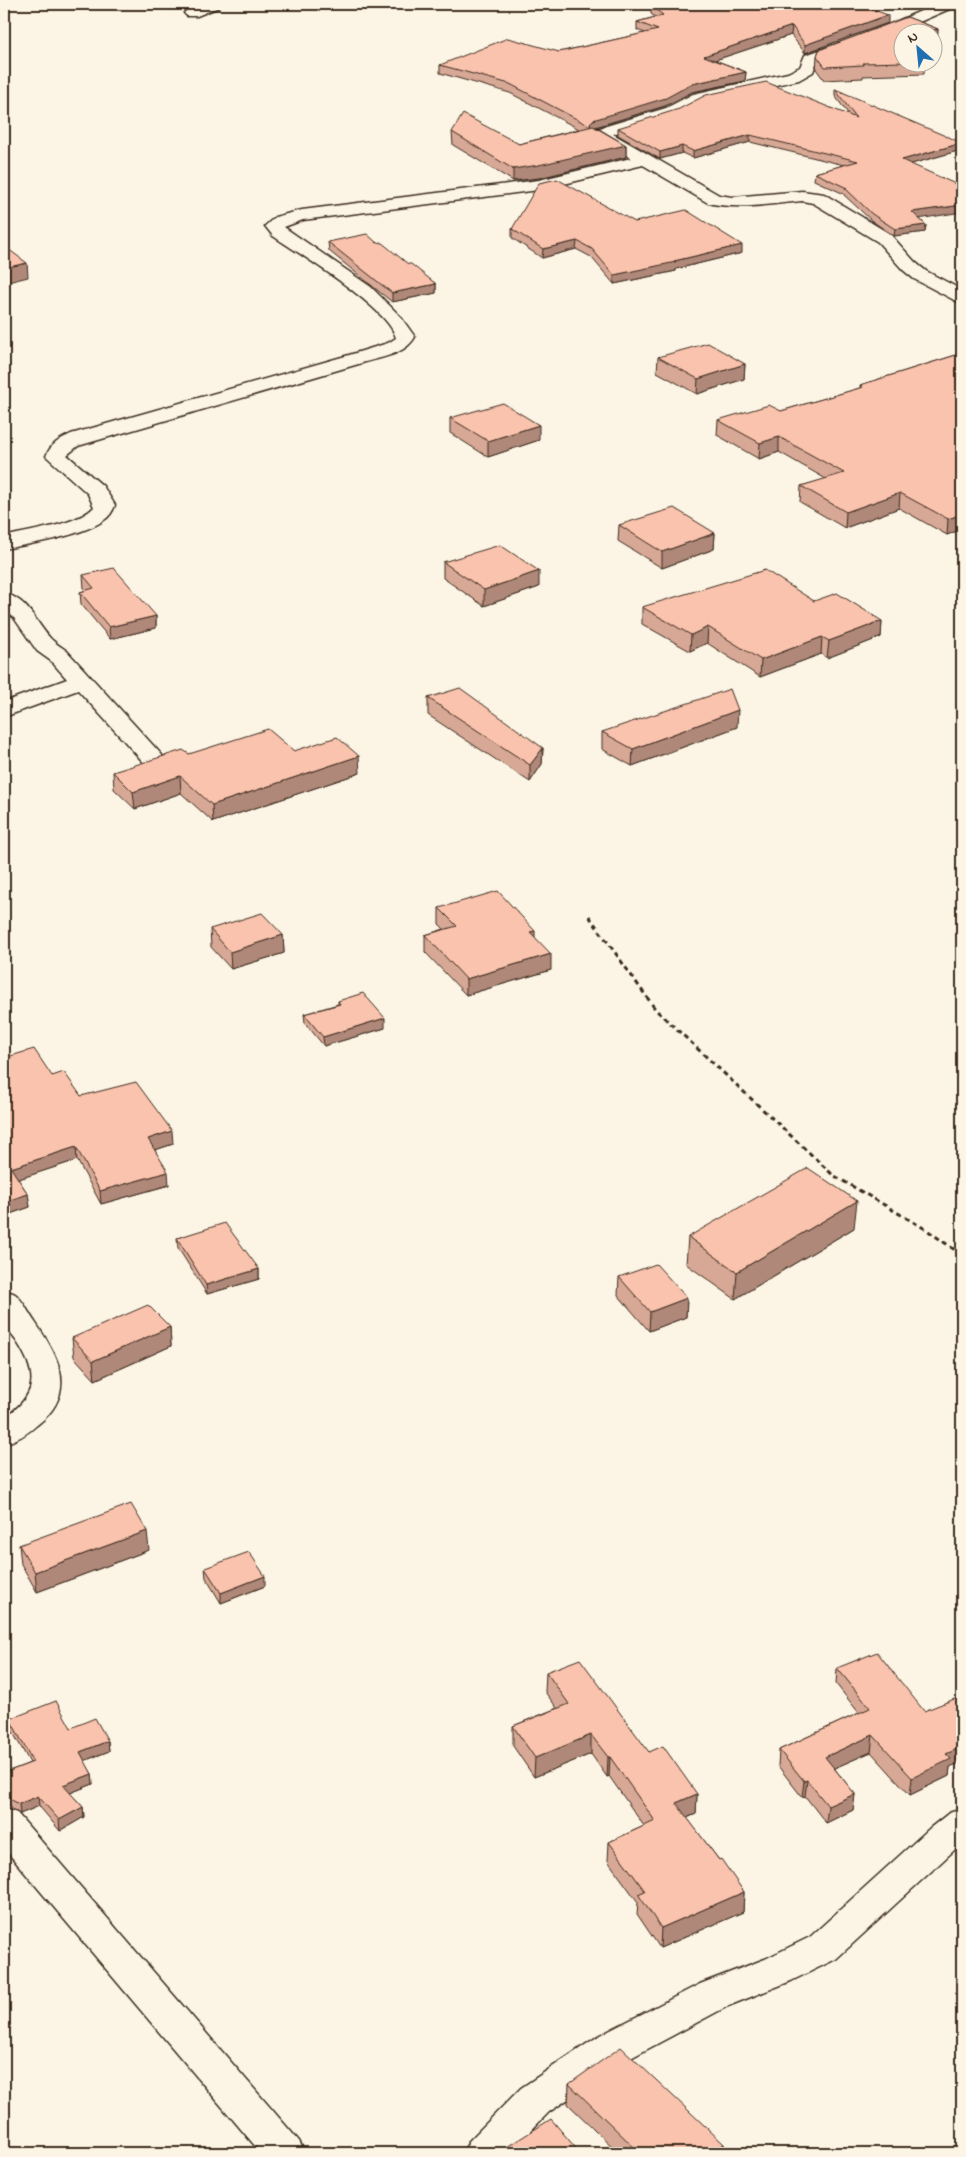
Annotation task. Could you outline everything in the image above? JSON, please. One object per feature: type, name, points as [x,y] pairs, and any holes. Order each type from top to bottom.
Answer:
[{"type":"street","points":[[192,13],[214,4]]},
{"type":"street","points":[[949,4],[875,36],[810,58],[807,69],[793,77],[699,97],[672,111],[599,133],[714,199],[722,201],[802,196],[818,198],[884,238],[894,247],[908,266],[920,275],[962,297]]},
{"type":"street","points":[[4,543],[72,525],[95,517],[103,510],[105,505],[96,490],[56,456],[58,450],[64,445],[78,438],[176,412],[340,364],[395,347],[403,342],[406,337],[382,306],[352,281],[280,232],[274,226],[281,221],[312,214],[539,185],[644,160]]},
{"type":"street","points":[[4,600],[13,604],[43,645],[59,656],[153,759]]},
{"type":"street","points":[[4,710],[82,681]]},
{"type":"street","points":[[4,1301],[43,1360],[48,1385],[41,1403],[25,1419],[4,1433]]},
{"type":"street","points":[[4,1823],[285,2153]]},
{"type":"street","points":[[483,2153],[535,2100],[611,2049],[714,1995],[778,1970],[823,1948],[962,1823]]},
{"type":"path","points":[[589,916],[656,1010],[834,1175],[928,1230],[962,1255]]},
{"type":"building","points":[[666,4],[857,4],[888,15],[805,45],[792,26],[704,56],[746,72],[692,84],[666,98],[593,120],[590,126],[510,84],[440,65],[508,38],[559,52],[658,30],[637,22],[663,15],[651,6]]},
{"type":"building","points":[[907,17],[920,22],[894,22],[894,62],[825,67],[817,56],[819,50]]},
{"type":"building","points":[[766,82],[856,118],[835,89],[962,143],[902,160],[962,187],[962,205],[912,212],[926,225],[895,229],[872,214],[845,188],[847,188],[815,173],[858,161],[750,135],[693,151],[682,146],[660,152],[618,128],[679,109],[706,95]]},
{"type":"building","points":[[463,114],[519,144],[593,126],[626,145],[513,169],[452,132]]},
{"type":"building","points":[[557,179],[635,222],[686,210],[742,245],[614,275],[592,249],[577,241],[543,249],[512,229],[539,183]]},
{"type":"building","points":[[367,234],[377,243],[381,242],[436,284],[392,293],[328,242]]},
{"type":"building","points":[[4,246],[27,263],[4,268]]},
{"type":"building","points":[[708,343],[745,364],[698,379],[658,357]]},
{"type":"building","points":[[956,355],[962,358],[962,514],[948,519],[900,493],[846,512],[801,486],[844,473],[779,437],[760,443],[718,420],[769,405],[781,411],[863,387],[860,385]]},
{"type":"building","points":[[503,403],[539,425],[488,441],[450,418]]},
{"type":"building","points":[[674,508],[715,533],[662,552],[619,525]]},
{"type":"building","points":[[500,545],[539,571],[484,590],[443,562]]},
{"type":"building","points":[[114,568],[156,616],[109,627],[80,592],[94,588],[83,575]]},
{"type":"building","points":[[765,570],[814,601],[837,593],[882,621],[829,641],[822,637],[761,660],[708,627],[691,635],[642,607]]},
{"type":"building","points":[[460,688],[543,748],[530,765],[428,698]]},
{"type":"building","points":[[730,689],[738,710],[633,749],[602,732]]},
{"type":"building","points":[[268,729],[294,751],[337,737],[359,756],[212,805],[180,776],[133,792],[113,772],[183,750],[189,754]]},
{"type":"building","points":[[498,891],[535,931],[530,932],[551,954],[466,979],[425,935],[457,926],[439,908]]},
{"type":"building","points":[[262,913],[283,935],[230,952],[210,929]]},
{"type":"building","points":[[363,993],[385,1018],[323,1037],[304,1014],[340,1004],[338,1001]]},
{"type":"building","points":[[34,1049],[52,1076],[64,1072],[81,1096],[136,1082],[172,1131],[148,1139],[168,1172],[100,1191],[76,1147],[11,1168],[28,1194],[4,1202],[4,1058]]},
{"type":"building","points":[[808,1168],[857,1201],[737,1272],[688,1237]]},
{"type":"building","points":[[225,1223],[259,1269],[206,1285],[177,1238]]},
{"type":"building","points":[[656,1264],[687,1298],[650,1312],[619,1277]]},
{"type":"building","points":[[148,1305],[170,1327],[93,1361],[72,1338]]},
{"type":"building","points":[[131,1504],[147,1531],[35,1572],[19,1545]]},
{"type":"building","points":[[249,1552],[265,1576],[221,1593],[205,1568]]},
{"type":"building","points":[[877,1652],[924,1711],[962,1696],[962,1747],[946,1754],[951,1759],[912,1778],[873,1735],[825,1757],[855,1794],[828,1806],[807,1780],[804,1781],[779,1750],[870,1708],[837,1668]]},
{"type":"building","points":[[580,1659],[649,1752],[663,1746],[697,1794],[676,1803],[719,1860],[721,1859],[744,1892],[661,1928],[638,1894],[645,1891],[609,1842],[655,1821],[610,1757],[608,1757],[591,1735],[535,1758],[513,1726],[569,1704],[546,1672]]},
{"type":"building","points":[[56,1701],[71,1728],[95,1718],[108,1741],[80,1752],[92,1774],[63,1785],[83,1807],[59,1820],[38,1796],[19,1804],[10,1799],[4,1787],[4,1773],[33,1762],[10,1719]]},
{"type":"building","points":[[621,2047],[724,2144],[713,2153],[640,2153],[569,2084]]},
{"type":"building","points":[[551,2119],[580,2153],[499,2152]]}]
